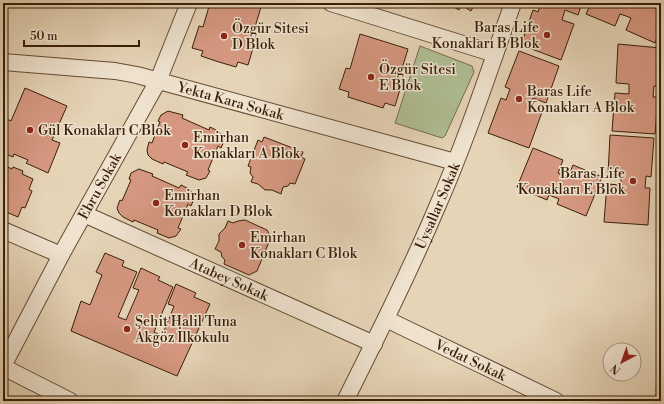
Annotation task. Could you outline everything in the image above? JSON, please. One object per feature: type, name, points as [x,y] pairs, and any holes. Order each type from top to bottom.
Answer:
[{"type":"street","name":"Ebru Sokak","points":[[3,367],[61,255],[158,81],[189,3]]},
{"type":"street","points":[[331,3],[495,54]]},
{"type":"street","name":"Uysallar Sokak","points":[[345,401],[386,319],[438,206],[513,3]]},
{"type":"street","name":"Yekta Kara Sokak","points":[[3,62],[115,71],[158,81],[455,162]]},
{"type":"street","name":"Atabey Sokak","points":[[84,214],[374,344]]},
{"type":"street","points":[[3,230],[61,255]]},
{"type":"street","name":"Vedat Sokak","points":[[386,319],[539,397],[556,401]]},
{"type":"street","points":[[3,367],[70,401]]},
{"type":"path","points":[[656,401],[661,329]]},
{"type":"green space","points":[[420,46],[472,66],[474,72],[445,136],[442,138],[395,123]]},
{"type":"building","name":"Özgür Sitesi D Blok","points":[[210,3],[247,3],[261,7],[250,44],[254,45],[248,65],[238,62],[236,67],[219,62],[201,56],[203,51],[192,48],[199,26],[203,27]]},
{"type":"building","points":[[447,3],[475,3],[471,11],[461,5],[459,10]]},
{"type":"building","name":"Baras Life Konakları B Blok","points":[[541,3],[582,3],[578,15],[565,10],[562,20],[574,24],[561,60],[521,45],[533,10],[538,12]]},
{"type":"building","points":[[591,3],[661,3],[661,28],[655,43],[626,30],[631,18],[620,14],[615,26],[586,14]]},
{"type":"building","name":"Özgür Sitesi E Blok","points":[[360,34],[408,49],[397,85],[401,86],[395,106],[385,103],[383,108],[348,97],[349,92],[339,89],[346,68],[350,69]]},
{"type":"building","points":[[618,44],[661,48],[659,86],[654,86],[653,97],[658,97],[655,134],[612,131],[615,93],[629,94],[629,84],[616,83]]},
{"type":"building","name":"Baras Life Konakları A Blok","points":[[519,51],[559,66],[546,103],[533,98],[529,107],[542,112],[529,148],[488,133],[501,98],[506,100],[510,89],[505,87]]},
{"type":"building","name":"Gül Konakları C Blok","points":[[25,88],[67,106],[52,140],[60,143],[48,173],[26,163],[28,160],[14,154],[13,157],[3,153],[3,119],[5,118],[11,121]]},
{"type":"building","name":"Emirhan Konakları A Blok","points":[[168,111],[183,115],[182,118],[209,130],[210,127],[222,135],[224,141],[221,148],[218,146],[208,170],[210,171],[206,178],[199,180],[186,175],[188,172],[164,162],[163,164],[152,159],[148,155],[147,150],[149,142],[152,143],[160,122],[158,121],[161,115]]},
{"type":"building","name":"Baras Life Konakları E Blok","points":[[610,135],[654,138],[651,177],[646,176],[645,188],[650,188],[648,225],[604,222],[607,184],[621,185],[621,175],[608,174]]},
{"type":"building","points":[[264,137],[303,152],[301,157],[305,159],[295,184],[290,183],[288,186],[283,187],[281,194],[272,190],[265,190],[258,184],[251,182],[253,177],[250,173],[251,167],[248,166],[258,140],[262,142]]},
{"type":"building","points":[[533,148],[563,160],[558,173],[568,177],[573,165],[602,177],[586,216],[557,204],[559,199],[549,195],[547,200],[517,187]]},
{"type":"building","points":[[3,165],[12,169],[13,167],[23,171],[22,174],[33,179],[29,189],[32,191],[25,208],[22,207],[18,217],[6,212],[5,214],[3,213]]},
{"type":"building","name":"Emirhan Konakları D Blok","points":[[139,169],[153,174],[152,176],[179,188],[181,185],[193,193],[194,199],[191,206],[188,204],[178,228],[181,229],[176,236],[169,238],[157,233],[158,230],[134,220],[133,222],[123,217],[119,213],[117,208],[120,200],[122,201],[131,180],[129,179],[131,173]]},
{"type":"building","name":"Emirhan Konakları C Blok","points":[[245,220],[267,230],[271,237],[257,271],[249,275],[224,264],[225,260],[222,257],[221,252],[215,249],[219,241],[219,234],[225,228],[228,221],[233,223]]},
{"type":"building","points":[[105,253],[124,261],[122,266],[137,272],[118,317],[126,320],[139,290],[133,288],[141,268],[160,277],[158,280],[173,287],[154,332],[162,336],[174,306],[168,304],[176,284],[196,293],[194,297],[210,304],[177,376],[71,331],[81,301],[90,305],[102,275],[96,272]]},
{"type":"place","name":"Baras Life Konakları B Blok","points":[[547,35]]},
{"type":"place","name":"Özgür Sitesi D Blok","points":[[224,36]]},
{"type":"place","name":"Özgür Sitesi E Blok","points":[[371,77]]},
{"type":"place","name":"Baras Life Konakları A Blok","points":[[519,99]]},
{"type":"place","name":"Gül Konakları C Blok","points":[[30,130]]},
{"type":"place","name":"Emirhan Konakları A Blok","points":[[185,145]]},
{"type":"place","name":"Baras Life Konakları E Blok","points":[[633,181]]},
{"type":"place","name":"Emirhan Konakları D Blok","points":[[156,203]]},
{"type":"place","name":"Emirhan Konakları C Blok","points":[[242,245]]},
{"type":"place","name":"Şehit Halil Tuna Akgöz İlkokulu","points":[[127,329]]}]
